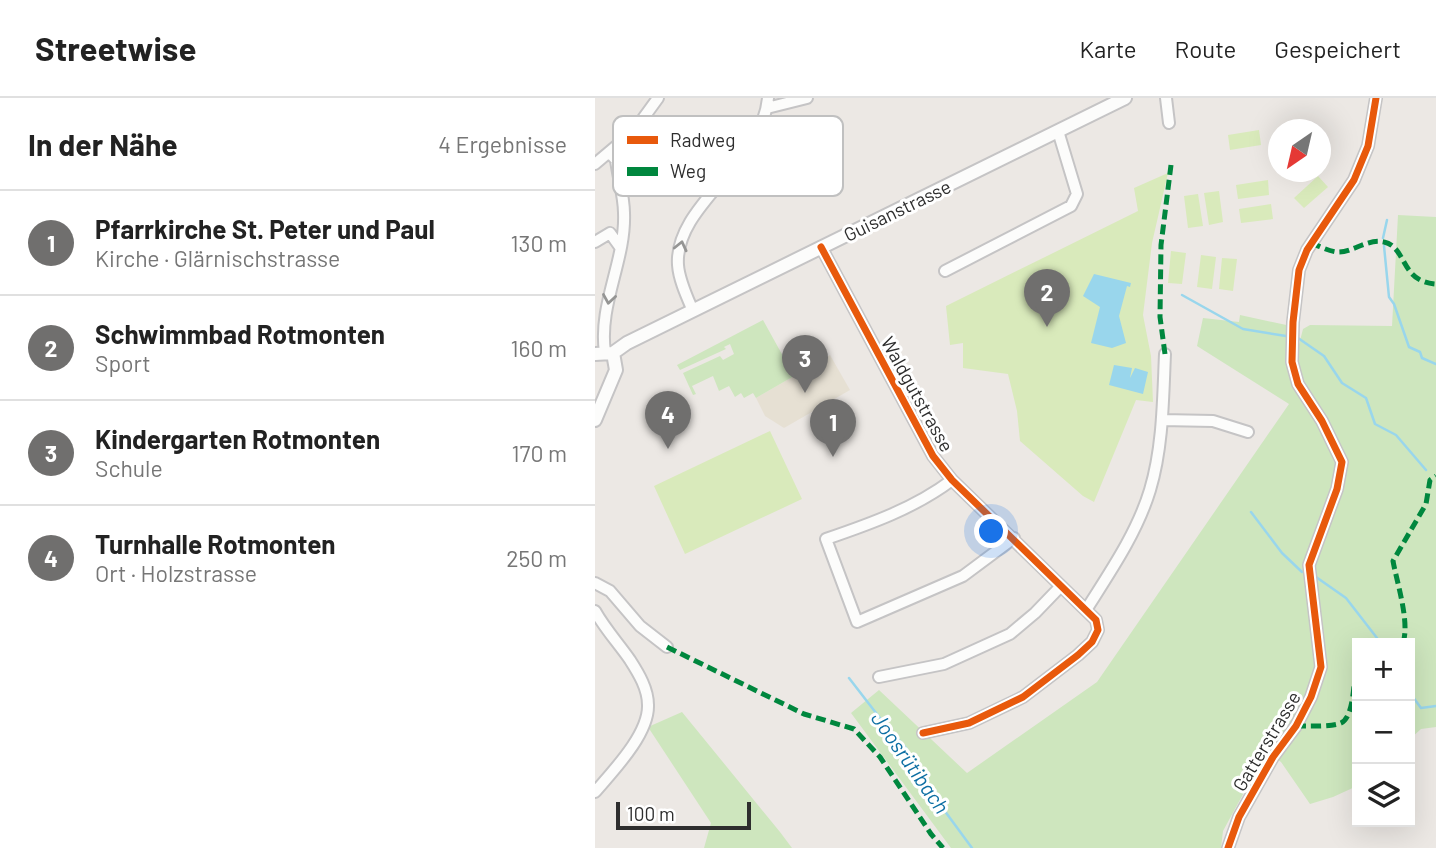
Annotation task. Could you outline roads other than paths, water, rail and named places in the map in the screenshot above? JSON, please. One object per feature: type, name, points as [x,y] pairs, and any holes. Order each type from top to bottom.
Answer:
[{"type":"street","points":[[645,116],[659,98]]},
{"type":"street","points":[[767,103],[807,98]]},
{"type":"street","name":"Guisanstrasse","points":[[604,353],[1125,98]]},
{"type":"street","points":[[1166,98],[1169,123]]},
{"type":"street","name":"Gatterstrasse","points":[[1228,848],[1239,817],[1311,697],[1321,667],[1309,565],[1337,489],[1342,462],[1322,421],[1298,384],[1292,362],[1293,322],[1299,270],[1311,243],[1354,180],[1367,146],[1376,98]]},
{"type":"street","points":[[945,271],[1071,206],[1077,194],[1058,131]]},
{"type":"street","points":[[595,164],[613,150]]},
{"type":"street","points":[[610,153],[613,157]]},
{"type":"street","points":[[595,421],[615,370],[604,353],[604,338],[624,214],[621,196]]},
{"type":"street","points":[[692,311],[677,264],[681,238],[710,196]]},
{"type":"street","points":[[595,242],[610,233],[620,247]]},
{"type":"street","name":"Waldgutstrasse","points":[[821,247],[933,456],[952,480],[1086,610]]},
{"type":"street","points":[[923,733],[969,723],[1023,697],[1092,642],[1098,630],[1095,620],[1086,610],[1137,523],[1150,489],[1162,420],[1164,355]]},
{"type":"street","points":[[1162,420],[1213,421],[1248,432]]},
{"type":"street","points":[[952,480],[930,497],[863,527],[826,539],[857,622],[964,576],[1014,538]]},
{"type":"street","points":[[595,583],[610,591],[640,625],[667,647]]},
{"type":"street","points":[[879,677],[944,664],[1010,634],[1061,586]]},
{"type":"street","points":[[595,792],[628,752],[644,727],[649,707],[646,691],[638,674],[596,616]]},
{"type":"water","points":[[1094,274],[1131,283],[1130,287],[1127,286],[1119,316],[1126,343],[1112,348],[1091,343],[1100,307],[1083,296]]},
{"type":"water","points":[[1114,365],[1132,368],[1130,378],[1135,368],[1148,372],[1143,394],[1109,385]]},
{"type":"waterway","points":[[1383,238],[1387,220]]},
{"type":"waterway","points":[[1384,246],[1389,297],[1409,347],[1420,352],[1422,358],[1436,364]]},
{"type":"waterway","points":[[1182,295],[1243,329],[1286,336]]},
{"type":"waterway","points":[[1298,338],[1324,356],[1342,383],[1366,398],[1375,424],[1396,435],[1426,470]]},
{"type":"waterway","points":[[1251,512],[1282,553],[1302,572]]},
{"type":"waterway","points":[[1316,577],[1346,598],[1377,638]]},
{"type":"waterway","name":"Joosrütibach","points":[[849,678],[906,748],[922,780],[972,848]]},
{"type":"waterway","points":[[1415,700],[1421,708],[1436,706]]},
{"type":"place","name":"Schwimmbad Rotmonten","points":[[1047,327]]},
{"type":"place","name":"Kindergarten Rotmonten","points":[[805,393]]},
{"type":"place","name":"Turnhalle Rotmonten","points":[[668,449]]},
{"type":"place","name":"Pfarrkirche St. Peter und Paul","points":[[833,457]]}]
